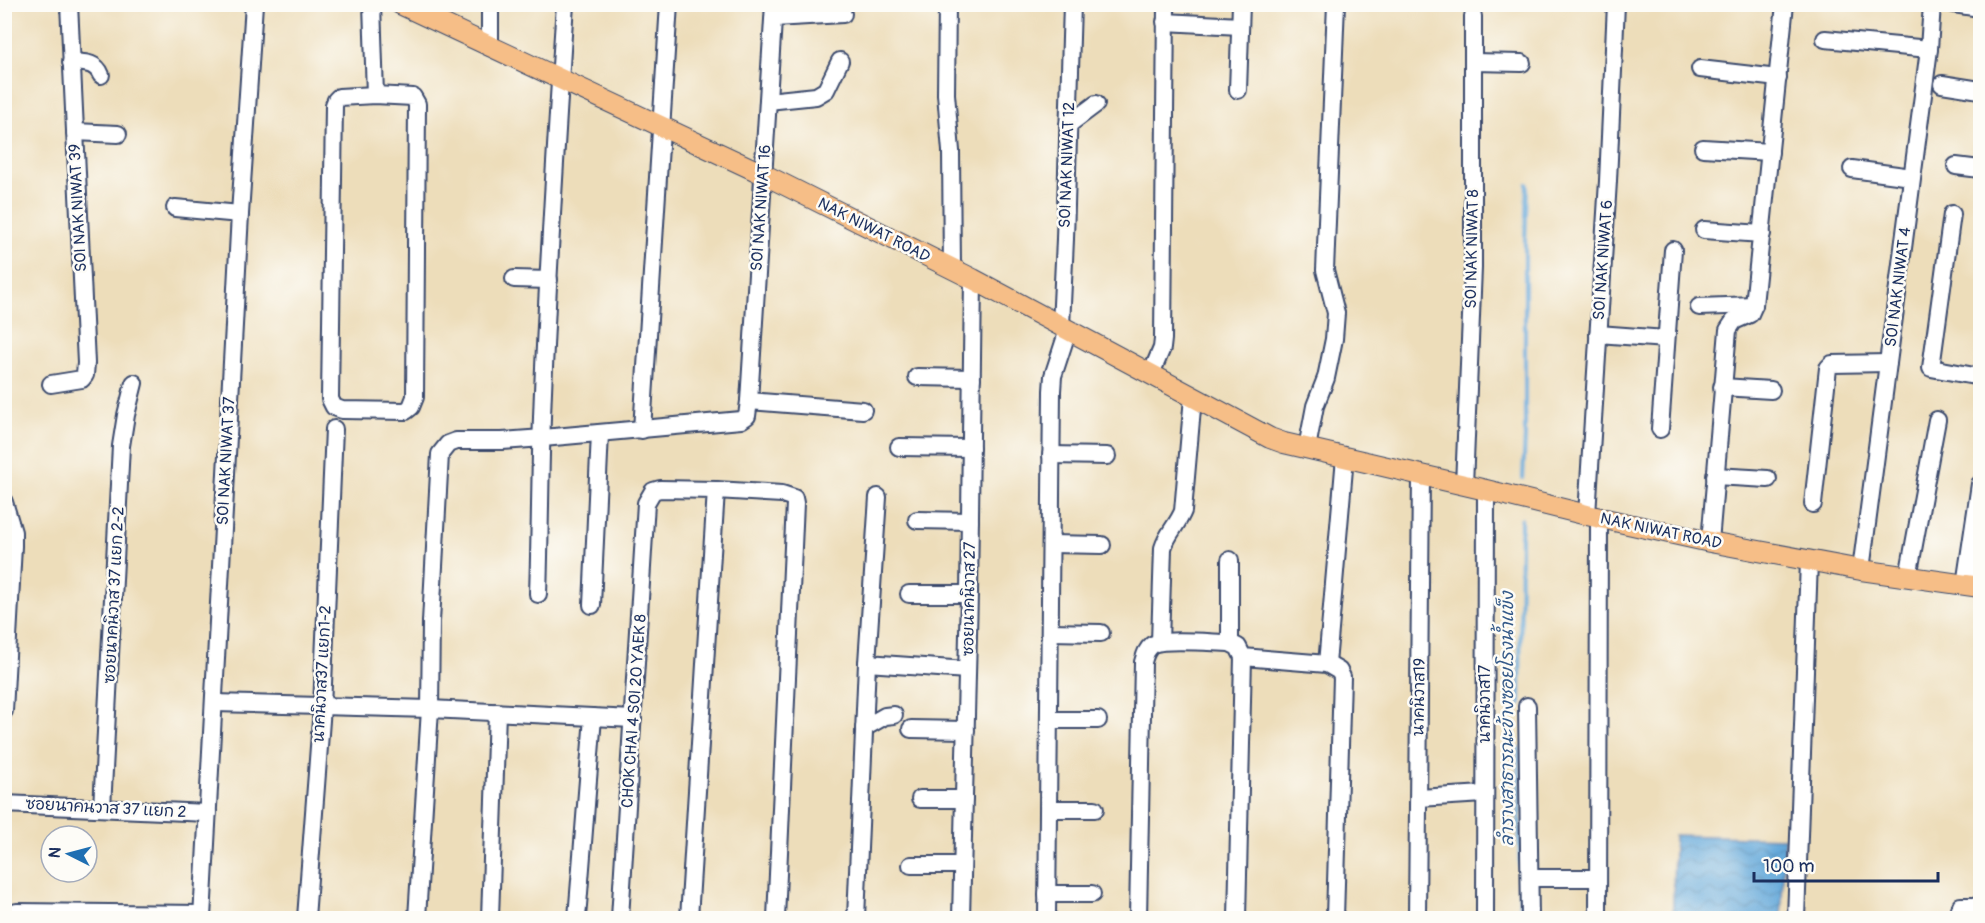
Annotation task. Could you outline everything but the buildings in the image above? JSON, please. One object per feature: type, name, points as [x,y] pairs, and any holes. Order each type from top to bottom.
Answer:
[{"type":"main road","name":"NAK NIWAT ROAD","points":[[404,6],[764,174],[973,279],[1270,438],[1710,542],[1861,570],[1972,586]]},
{"type":"street","name":"SOI NAK NIWAT 39","points":[[51,384],[78,381],[85,375],[86,363],[69,4]]},
{"type":"street","name":"SOI NAK NIWAT 37","points":[[202,916],[240,214],[254,4]]},
{"type":"street","points":[[372,4],[375,95]]},
{"type":"street","points":[[490,4],[490,47]]},
{"type":"street","points":[[538,594],[555,143],[566,4]]},
{"type":"street","points":[[642,430],[669,4]]},
{"type":"street","points":[[947,4],[946,94],[951,151],[952,269]]},
{"type":"street","name":"SOI NAK NIWAT 12","points":[[1047,918],[1052,391],[1053,376],[1065,328],[1072,4]]},
{"type":"street","points":[[1151,374],[1162,348],[1163,339],[1166,4]]},
{"type":"street","points":[[1238,90],[1241,4]]},
{"type":"street","points":[[1306,448],[1315,406],[1326,378],[1334,339],[1336,312],[1325,270],[1336,4]]},
{"type":"street","name":"SOI NAK NIWAT 6","points":[[1598,918],[1593,516],[1598,334],[1610,152],[1616,4]]},
{"type":"street","points":[[1710,542],[1728,330],[1734,321],[1750,314],[1755,306],[1785,4]]},
{"type":"street","name":"SOI NAK NIWAT 4","points":[[1861,570],[1929,50],[1932,4]]},
{"type":"street","points":[[1954,4],[1980,8]]},
{"type":"street","points":[[774,11],[843,14]]},
{"type":"street","name":"SOI NAK NIWAT 16","points":[[749,406],[774,11]]},
{"type":"street","name":"SOI NAK NIWAT 8","points":[[1464,485],[1473,268],[1473,16]]},
{"type":"street","points":[[1165,22],[1240,26]]},
{"type":"street","points":[[1825,39],[1929,50]]},
{"type":"street","points":[[768,101],[816,96],[826,90],[840,61]]},
{"type":"street","points":[[72,62],[94,65],[99,68],[101,75]]},
{"type":"street","points":[[1473,62],[1522,63]]},
{"type":"street","points":[[1700,69],[1778,78]]},
{"type":"street","points":[[1942,84],[1980,90]]},
{"type":"street","points":[[375,95],[413,97],[417,104],[415,397],[411,407],[406,411],[342,410],[334,407],[330,399],[334,105],[339,97],[375,95]]},
{"type":"street","points":[[1068,125],[1096,104]]},
{"type":"street","points":[[75,132],[118,134]]},
{"type":"street","points":[[1703,148],[1770,152]]},
{"type":"street","points":[[1956,165],[1980,169]]},
{"type":"street","points":[[1852,169],[1912,177]]},
{"type":"street","points":[[175,208],[240,214]]},
{"type":"street","points":[[1952,214],[1931,368],[1980,377]]},
{"type":"street","points":[[1704,230],[1762,234]]},
{"type":"street","points":[[1660,429],[1673,250]]},
{"type":"street","points":[[514,279],[549,280]]},
{"type":"street","name":"ซอยนาคนิวาส 27","points":[[961,918],[969,594],[973,279]]},
{"type":"street","points":[[1699,308],[1755,306]]},
{"type":"street","points":[[1598,334],[1666,339]]},
{"type":"street","points":[[1813,504],[1828,368],[1832,364],[1888,363]]},
{"type":"street","points":[[917,377],[972,378]]},
{"type":"street","name":"ซอยนาคนิวาส 37 แยก 2-2","points":[[102,808],[121,446],[134,383]]},
{"type":"street","points":[[1722,387],[1771,390]]},
{"type":"street","points":[[1160,642],[1163,548],[1166,538],[1183,511],[1193,397]]},
{"type":"street","points":[[417,918],[430,709],[431,622],[440,454],[448,444],[456,441],[502,441],[600,434],[741,420],[747,416],[749,406],[863,410]]},
{"type":"street","points":[[1908,577],[1937,420]]},
{"type":"street","name":"นาคนิวาส37 แยก1-2","points":[[306,918],[321,707],[333,429]]},
{"type":"street","points":[[592,605],[600,434]]},
{"type":"street","points":[[899,447],[971,448]]},
{"type":"street","points":[[1051,455],[1107,456]]},
{"type":"street","points":[[1327,664],[1345,457]]},
{"type":"street","name":"นาคนิวาส19","points":[[1417,918],[1421,475]]},
{"type":"street","points":[[1715,476],[1768,479]]},
{"type":"street","points":[[1972,586],[1980,484]]},
{"type":"street","name":"CHOK CHAI 4 SOI 20 YAEK 8","points":[[620,918],[646,503],[653,491],[660,489],[716,490]]},
{"type":"street","points":[[689,918],[716,490],[782,494],[794,498],[795,503],[776,918]]},
{"type":"street","name":"นาคนิวาส17","points":[[1485,918],[1486,490]]},
{"type":"street","points":[[856,918],[867,663],[878,497]]},
{"type":"street","points":[[4,502],[13,532],[4,711]]},
{"type":"street","points":[[917,520],[970,520]]},
{"type":"street","points":[[1051,544],[1102,545]]},
{"type":"street","points":[[1230,560],[1230,643]]},
{"type":"street","points":[[1796,918],[1809,561]]},
{"type":"street","points":[[909,594],[969,594]]},
{"type":"street","points":[[1050,632],[1101,633]]},
{"type":"street","points":[[1138,918],[1143,662],[1145,652],[1149,647],[1160,642],[1230,643],[1238,647],[1244,657],[1237,918]]},
{"type":"street","points":[[1244,657],[1327,664],[1339,671],[1341,677],[1335,918]]},
{"type":"street","points":[[867,663],[967,670]]},
{"type":"street","points":[[214,703],[430,709],[633,719]]},
{"type":"street","points":[[1527,706],[1530,918]]},
{"type":"street","points":[[490,918],[497,712]]},
{"type":"street","points":[[864,728],[885,716],[894,715]]},
{"type":"street","points":[[577,918],[593,717]]},
{"type":"street","points":[[1050,720],[1098,720]]},
{"type":"street","points":[[910,729],[966,730]]},
{"type":"street","points":[[1419,798],[1484,794]]},
{"type":"street","points":[[920,799],[964,800]]},
{"type":"street","name":"ซอยนาคนวาส 37 แยก 2","points":[[4,804],[207,813]]},
{"type":"street","points":[[1049,809],[1095,809]]},
{"type":"street","points":[[910,865],[962,865]]},
{"type":"street","points":[[1530,878],[1598,878]]},
{"type":"street","points":[[1047,894],[1092,894]]},
{"type":"street","points":[[1957,918],[1961,906],[1980,906]]},
{"type":"street","points":[[4,916],[17,912],[202,916]]},
{"type":"water","points":[[1674,835],[1785,838],[1781,918],[1673,918]]},
{"type":"waterway","name":"ลำรางสาธารณะข้างซอยโรงน้ำแข็ง","points":[[1523,478],[1527,184]]},
{"type":"waterway","name":"ลำรางสาธารณะข้างซอยโรงน้ำแข็ง","points":[[1520,705],[1521,519]]},
{"type":"waterway","name":"ลำรางสาธารณะข้างซอยโรงน้ำแข็ง","points":[[1519,748],[1520,918]]}]
